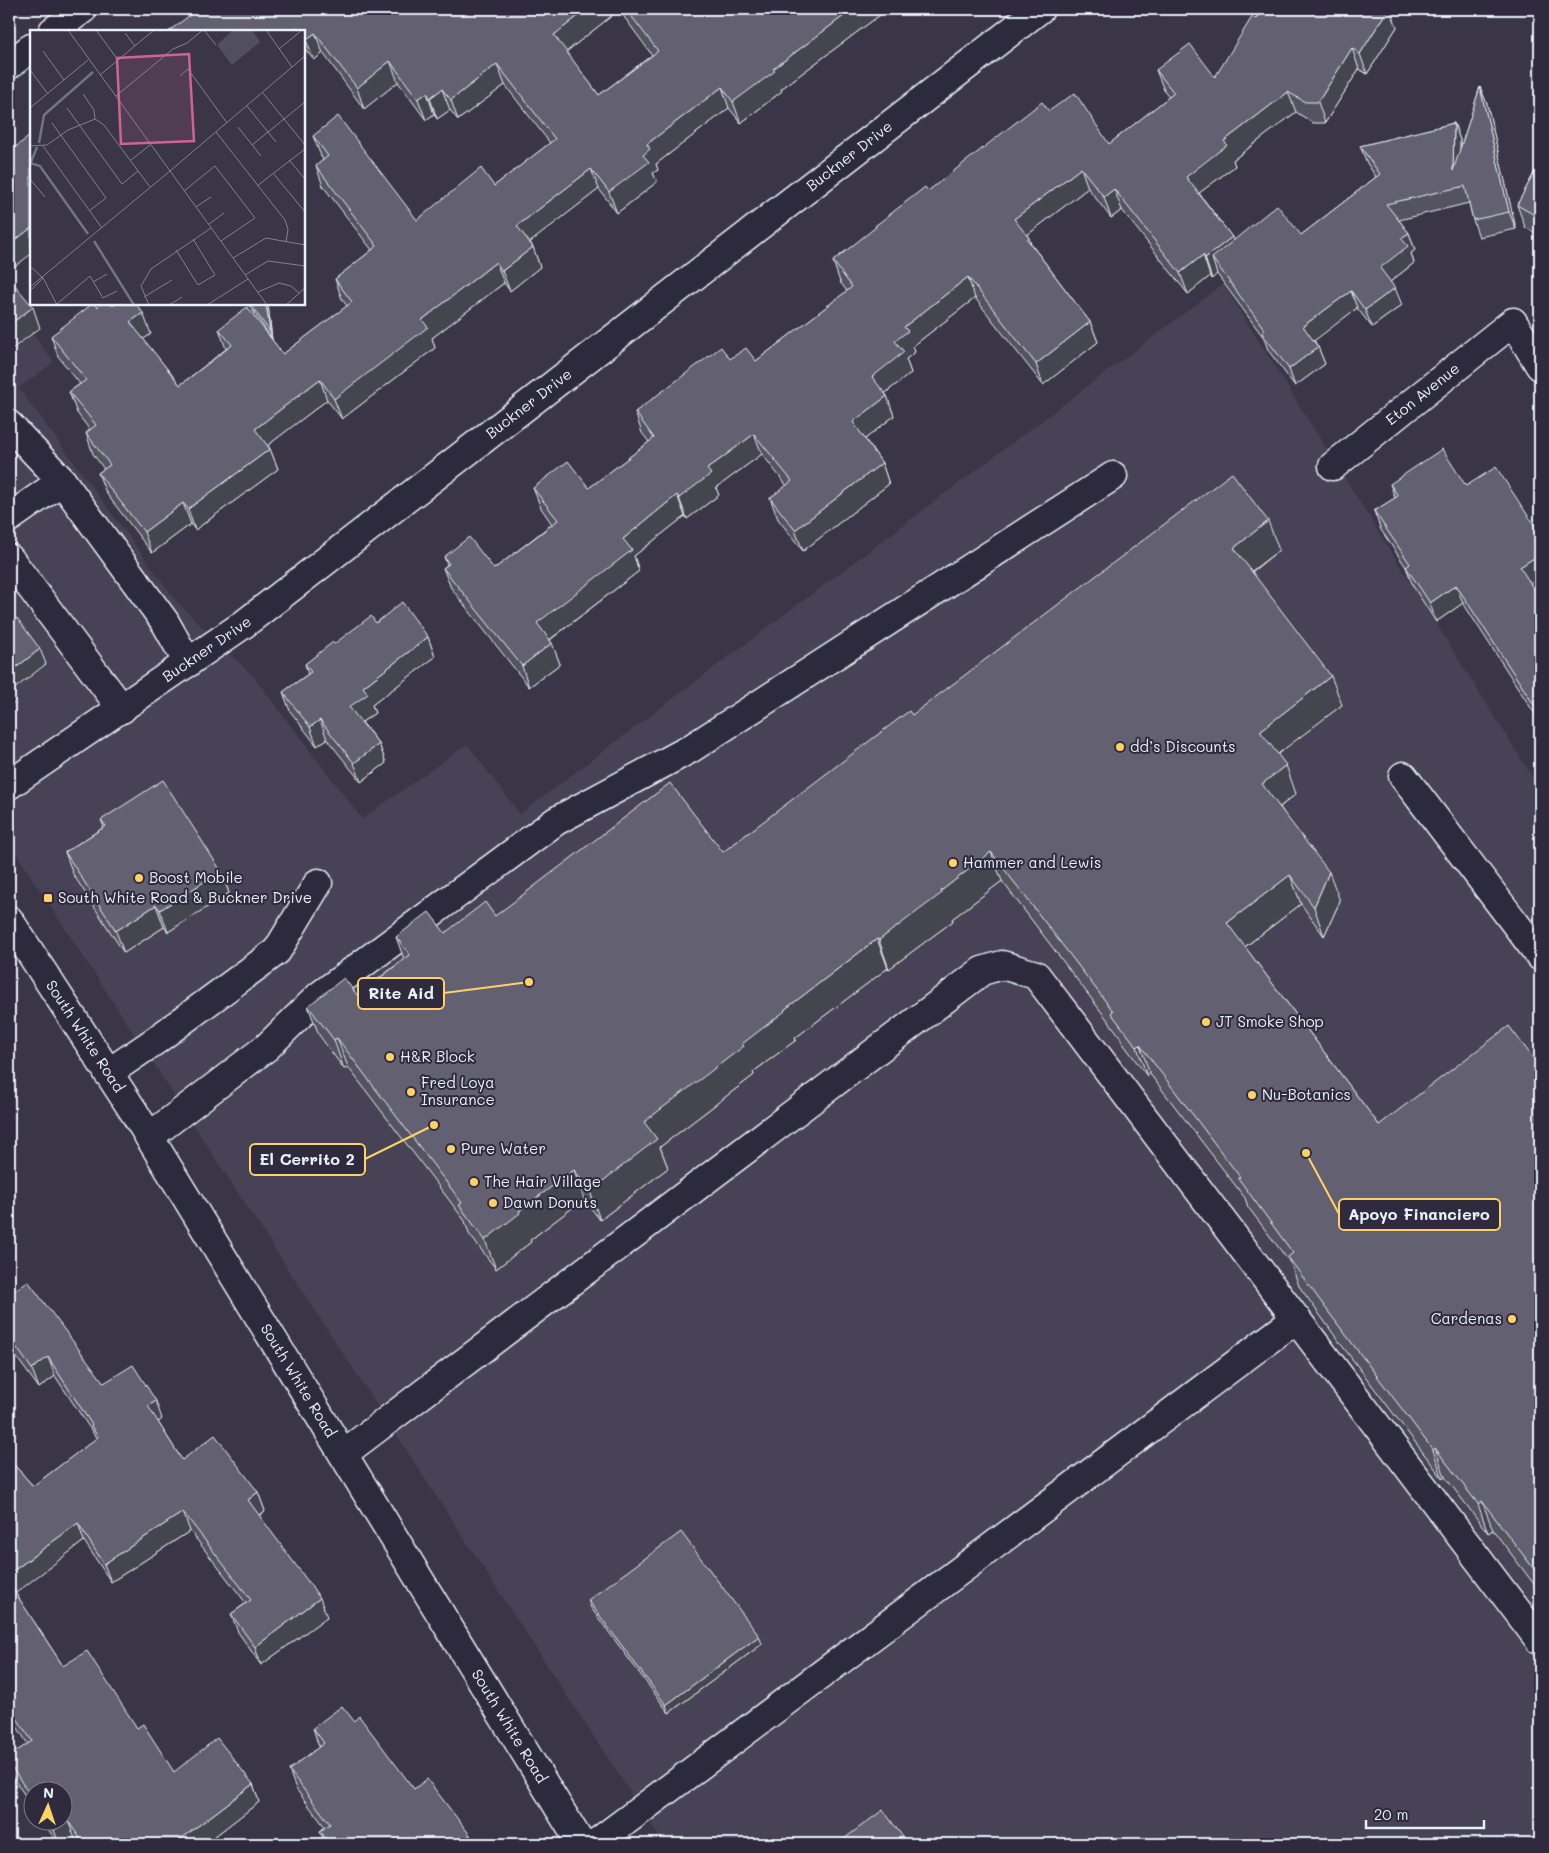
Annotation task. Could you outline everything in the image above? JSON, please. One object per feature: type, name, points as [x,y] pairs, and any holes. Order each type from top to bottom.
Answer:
[{"type":"street","points":[[55,30],[83,9]]},
{"type":"street","name":"Buckner Drive","points":[[9,785],[244,624],[1040,9]]},
{"type":"street","name":"Eton Avenue","points":[[1333,466],[1513,322],[1540,366]]},
{"type":"street","points":[[9,424],[62,481],[165,622],[188,663]]},
{"type":"street","points":[[149,1137],[267,1047],[319,996],[556,821],[690,750],[1113,476]]},
{"type":"street","points":[[9,518],[62,481]]},
{"type":"street","points":[[9,558],[122,709]]},
{"type":"street","points":[[1403,776],[1540,956]]},
{"type":"street","points":[[108,1073],[155,1041],[277,950],[318,883]]},
{"type":"street","name":"South White Road","points":[[9,920],[149,1137],[581,1844]]},
{"type":"street","points":[[342,1454],[982,971],[1002,965],[1036,975],[1540,1641]]},
{"type":"street","points":[[596,1844],[1296,1319]]},
{"type":"shaded area","points":[[1223,284],[1540,789],[1540,1844],[664,1844],[9,843],[9,304],[54,362],[19,388],[178,603],[254,677],[362,819],[467,744],[520,814]]},
{"type":"building","points":[[198,9],[444,9],[448,14],[455,9],[587,9],[554,35],[599,95],[658,51],[626,9],[853,9],[773,69],[775,71],[733,102],[722,87],[647,144],[650,149],[643,155],[649,162],[609,192],[591,169],[517,226],[533,247],[502,271],[496,262],[422,320],[428,327],[334,399],[320,379],[255,429],[270,449],[188,509],[183,503],[144,532],[98,473],[110,465],[86,433],[96,425],[69,392],[86,380],[51,336],[91,305],[97,307],[100,305],[137,305],[143,313],[130,322],[180,385],[232,345],[219,329],[247,307],[283,354],[352,302],[335,279],[377,246],[316,166],[328,156],[313,136],[338,116],[417,220],[481,168],[494,186],[555,139],[497,64],[451,100],[442,89],[430,98],[427,93],[418,99],[390,61],[357,88],[315,33],[306,40],[305,30],[299,30],[297,27],[293,30],[170,30]]},
{"type":"building","points":[[1262,9],[1388,9],[1360,54],[1352,48],[1318,102],[1305,102],[1288,92],[1224,141],[1227,145],[1186,177],[1232,237],[1205,258],[1203,255],[1180,273],[1114,189],[1104,197],[1081,168],[1014,219],[1090,322],[1036,364],[968,277],[904,327],[908,331],[895,341],[904,352],[872,377],[887,396],[853,422],[882,463],[795,530],[770,498],[792,481],[754,434],[707,469],[711,474],[679,498],[677,495],[623,539],[632,550],[537,623],[552,643],[522,666],[443,568],[449,564],[444,557],[469,537],[494,569],[558,520],[533,488],[568,461],[589,488],[654,438],[635,412],[721,347],[730,359],[746,348],[756,361],[852,287],[833,261],[925,187],[928,191],[1042,102],[1049,111],[1075,93],[1109,144],[1174,93],[1156,70],[1190,44],[1215,77],[1252,17],[1256,19]]},
{"type":"building","points":[[1480,87],[1509,212],[1473,220],[1465,186],[1386,204],[1409,233],[1401,238],[1408,246],[1380,268],[1395,288],[1365,310],[1351,291],[1303,326],[1318,347],[1289,369],[1262,333],[1265,330],[1212,258],[1277,205],[1301,235],[1380,174],[1360,146],[1454,123],[1453,171]]},
{"type":"building","points":[[30,136],[30,229],[9,245],[9,152]]},
{"type":"building","points":[[1540,162],[1540,218],[1517,205]]},
{"type":"building","points":[[9,278],[33,307],[9,325]]},
{"type":"building","points":[[251,305],[266,305],[270,332]]},
{"type":"building","points":[[1442,449],[1466,486],[1496,467],[1540,534],[1540,554],[1520,567],[1540,599],[1540,714],[1456,585],[1430,603],[1406,567],[1410,564],[1374,511],[1398,496],[1390,484]]},
{"type":"building","points":[[1232,473],[1268,521],[1234,548],[1331,676],[1260,731],[1286,765],[1262,784],[1329,872],[1314,907],[1290,875],[1227,923],[1379,1125],[1509,1026],[1540,1067],[1540,1577],[1482,1501],[1478,1504],[1435,1448],[1433,1450],[1330,1314],[1288,1257],[1293,1253],[1238,1178],[1240,1177],[1140,1045],[1137,1047],[1111,1013],[1113,1011],[991,852],[941,891],[942,893],[879,940],[877,939],[784,1010],[742,1044],[744,1046],[644,1122],[657,1139],[590,1191],[574,1170],[519,1211],[520,1213],[485,1240],[459,1205],[462,1203],[337,1038],[334,1040],[308,1006],[344,978],[357,995],[410,955],[396,937],[429,912],[445,933],[485,902],[495,916],[670,783],[723,852],[909,711],[912,715]]},
{"type":"building","points":[[402,602],[428,637],[363,687],[368,694],[349,707],[379,744],[354,763],[320,720],[310,727],[283,692],[311,672],[305,664],[333,642],[334,644],[371,616],[376,623]]},
{"type":"building","points":[[17,618],[40,649],[9,673],[9,625]]},
{"type":"building","points":[[163,780],[221,871],[160,910],[156,905],[116,931],[65,852],[106,826],[101,820]]},
{"type":"building","points":[[28,1281],[104,1383],[133,1365],[156,1401],[148,1406],[182,1460],[215,1435],[258,1492],[248,1500],[320,1598],[255,1647],[231,1614],[251,1600],[183,1512],[104,1564],[78,1523],[9,1574],[9,1459],[33,1486],[98,1437],[48,1357],[32,1369],[9,1337],[9,1294]]},
{"type":"building","points":[[681,1532],[759,1636],[666,1705],[588,1600]]},
{"type":"building","points":[[9,1583],[63,1666],[87,1651],[137,1728],[143,1724],[174,1772],[217,1738],[253,1784],[177,1842],[179,1844],[84,1844],[72,1827],[72,1780],[22,1780],[22,1783],[9,1763],[9,1756],[32,1741],[9,1706]]},
{"type":"building","points":[[342,1706],[354,1721],[359,1716],[414,1789],[427,1779],[470,1835],[458,1844],[330,1844],[320,1831],[330,1824],[289,1770],[324,1743],[313,1728]]},
{"type":"building","points":[[883,1810],[908,1844],[837,1844]]},
{"type":"place","name":"dd’s Discounts","points":[[1120,747]]},
{"type":"place","name":"Hammer and Lewis","points":[[953,863]]},
{"type":"place","name":"Boost Mobile","points":[[139,878]]},
{"type":"place","name":"South White Road & Buckner Drive","points":[[48,898]]},
{"type":"place","name":"Rite Aid","points":[[529,982]]},
{"type":"place","name":"JT Smoke Shop","points":[[1206,1022]]},
{"type":"place","name":"H&R Block","points":[[390,1057]]},
{"type":"place","name":"Fred Loya Insurance","points":[[411,1092]]},
{"type":"place","name":"Nu-Botanics","points":[[1252,1095]]},
{"type":"place","name":"El Cerrito 2","points":[[434,1125]]},
{"type":"place","name":"Pure Water","points":[[451,1149]]},
{"type":"place","name":"Apoyo Financiero","points":[[1306,1153]]},
{"type":"place","name":"The Hair Village","points":[[474,1182]]},
{"type":"place","name":"Dawn Donuts","points":[[493,1203]]},
{"type":"place","name":"Cardenas","points":[[1512,1319]]}]
